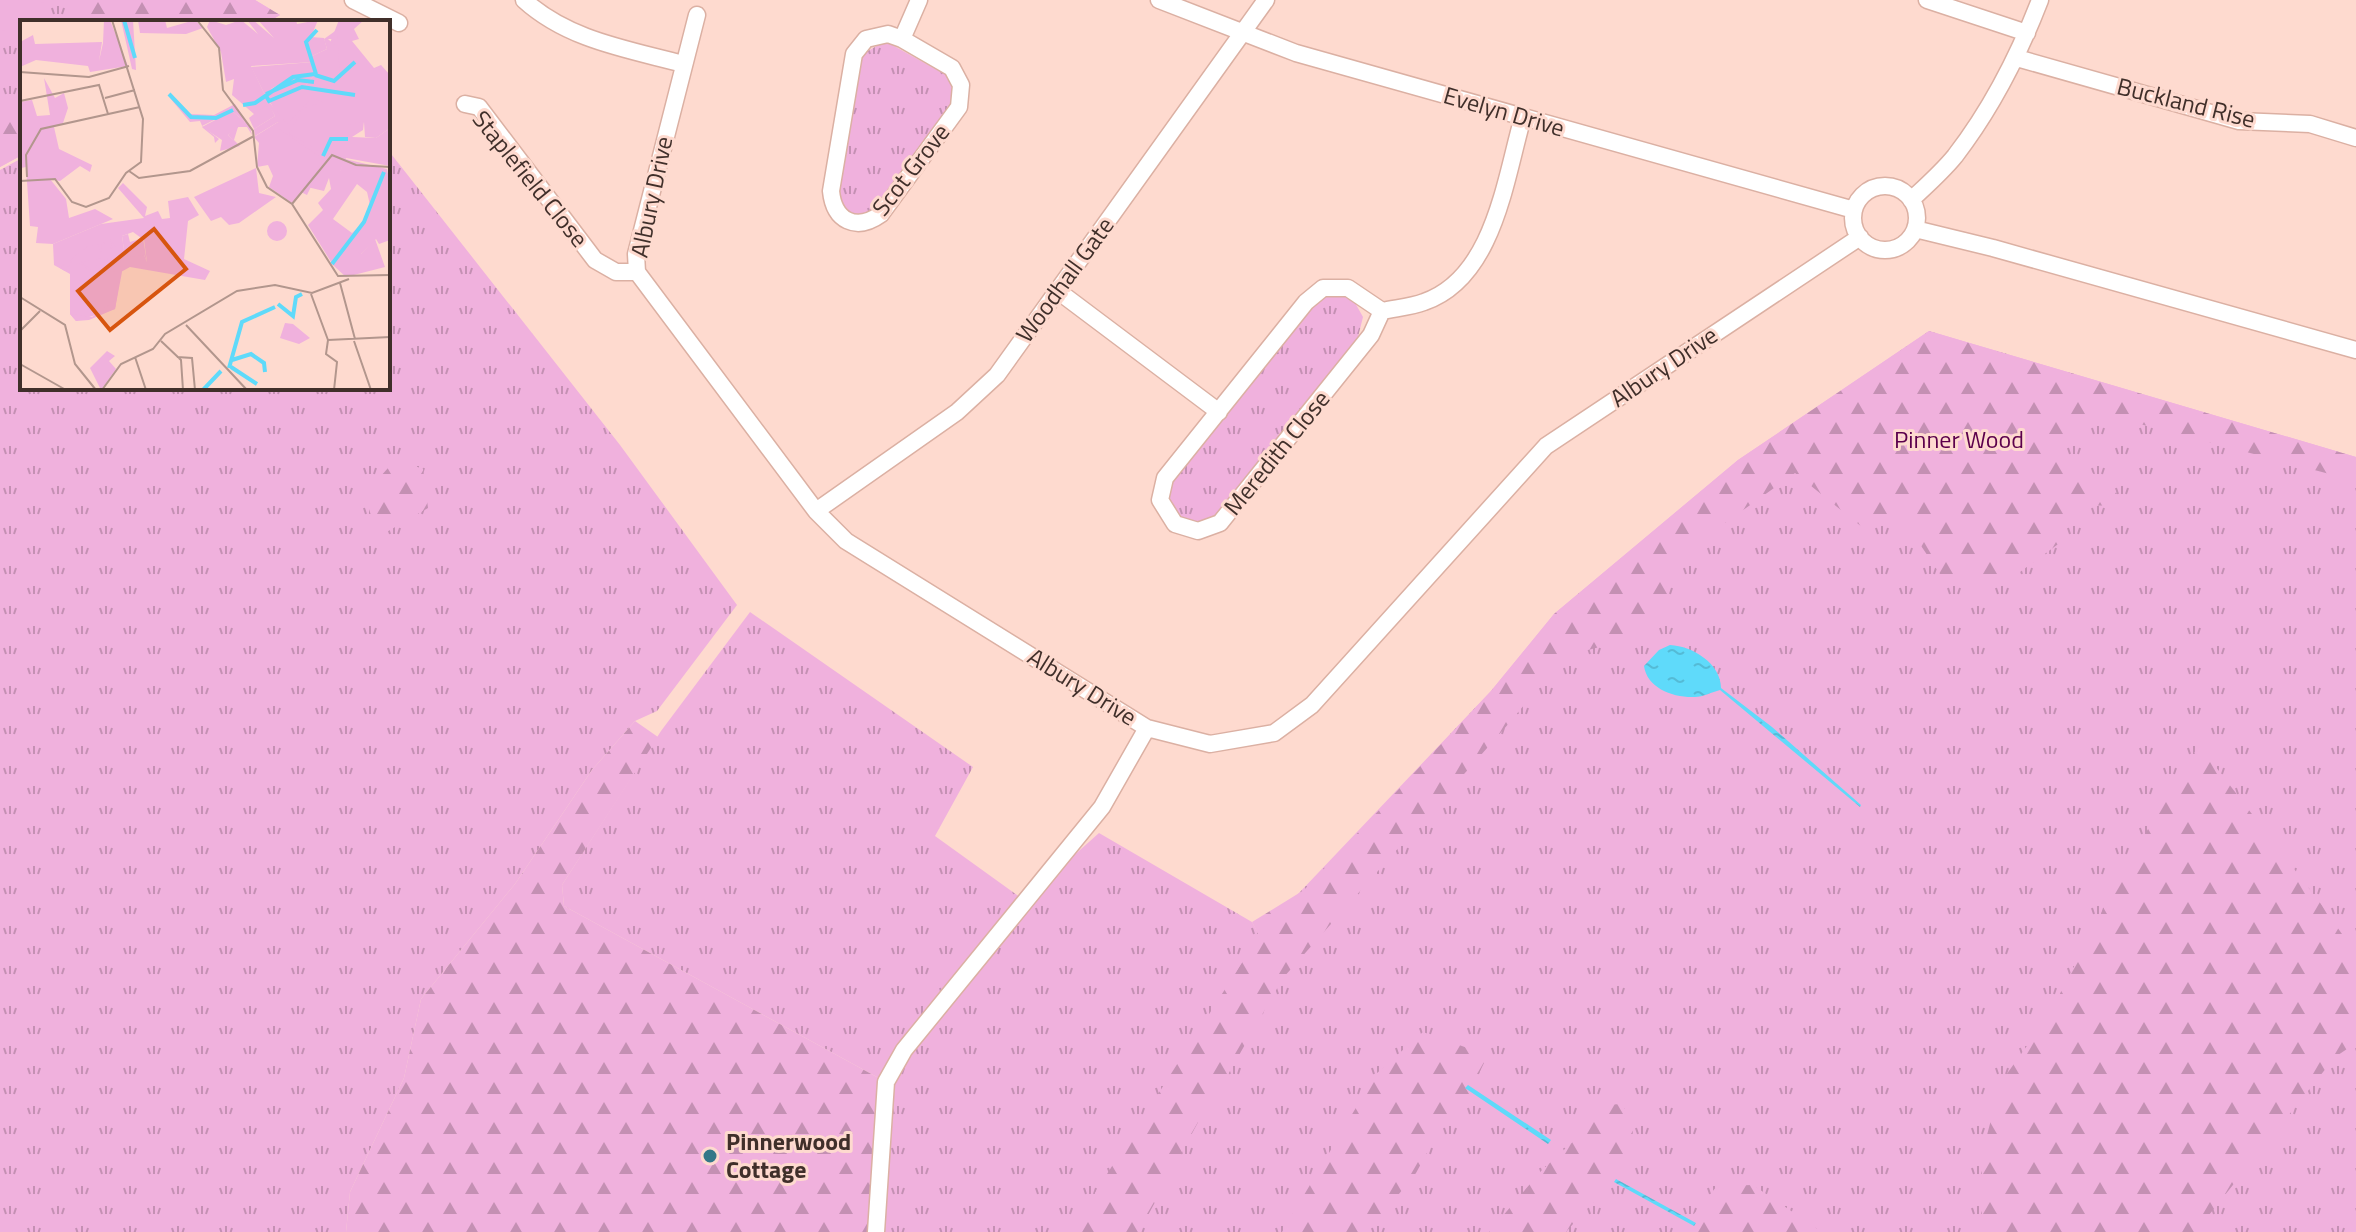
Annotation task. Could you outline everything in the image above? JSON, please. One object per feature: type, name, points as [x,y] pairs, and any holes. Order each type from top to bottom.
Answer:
[{"type":"street","points":[[353,0],[399,23]]},
{"type":"street","points":[[524,0],[542,16],[577,35],[683,64]]},
{"type":"street","points":[[902,39],[919,0]]},
{"type":"street","name":"Evelyn Drive","points":[[1159,0],[1241,34],[1324,61],[1854,210]]},
{"type":"street","name":"Woodhall Gate","points":[[816,511],[957,412],[997,375],[1266,0]]},
{"type":"street","points":[[1927,0],[2027,33]]},
{"type":"street","points":[[1911,200],[1962,147],[1988,110],[2017,58],[2040,0]]},
{"type":"street","name":"Albury Drive","points":[[697,15],[636,254],[637,272],[816,511],[846,541],[1147,728],[1210,744],[1274,733],[1312,705],[1546,446],[1860,237]]},
{"type":"street","name":"Scot Grove","points":[[888,34],[902,39],[952,68],[961,85],[959,107],[881,214],[870,222],[855,223],[840,217],[832,205],[831,191],[854,54],[866,39],[888,34]]},
{"type":"street","name":"Buckland Rise","points":[[2017,58],[2239,121],[2310,124],[2356,138]]},
{"type":"street","name":"Staplefield Close","points":[[465,104],[479,107],[595,260],[616,272],[637,272]]},
{"type":"street","points":[[1382,311],[1426,302],[1463,278],[1488,240],[1523,117]]},
{"type":"street","points":[[1876,188],[1896,188],[1911,200],[1916,209],[1915,229],[1911,238],[1895,249],[1875,249],[1860,237],[1855,228],[1854,210],[1860,199],[1876,188]]},
{"type":"street","points":[[1915,229],[2356,350]]},
{"type":"street","name":"Meredith Close","points":[[1323,288],[1348,288],[1382,311],[1371,335],[1220,523],[1198,531],[1175,524],[1160,500],[1165,478],[1306,302],[1323,288]]},
{"type":"street","points":[[1058,291],[1219,412]]},
{"type":"street","points":[[876,1232],[886,1082],[904,1050],[1102,807],[1147,728]]},
{"type":"green space","points":[[0,0],[255,0],[280,15],[271,20],[20,20],[20,156],[0,167]]},
{"type":"green space","points":[[0,0],[46,0],[0,33]]},
{"type":"green space","points":[[85,0],[255,0],[280,15],[271,20],[72,20]]},
{"type":"green space","points":[[885,41],[948,76],[955,99],[874,212],[852,217],[836,195],[863,54]]},
{"type":"green space","points":[[20,98],[20,156],[0,167],[0,128]]},
{"type":"green space","points":[[390,153],[620,445],[737,605],[657,711],[635,721],[592,770],[515,884],[421,999],[404,1078],[350,1192],[346,1232],[0,1232],[0,170],[20,159],[20,390],[390,390]]},
{"type":"green space","points":[[1333,294],[1353,299],[1363,317],[1356,345],[1216,518],[1198,525],[1179,518],[1168,501],[1171,483],[1317,300]]},
{"type":"green space","points":[[1929,331],[2356,457],[2356,1232],[876,1232],[886,1082],[564,906],[562,885],[661,731],[750,612],[973,767],[935,836],[1024,900],[1099,833],[1252,922],[1259,935],[1491,691],[1554,614],[1738,460]]},
{"type":"green space","name":"Pinner Wood","points":[[1929,331],[2356,457],[2356,481],[2121,419],[2074,417],[2054,450],[2113,485],[2122,506],[2077,505],[2061,542],[2005,583],[1944,580],[1903,519],[1862,527],[1795,473],[1662,568],[1669,594],[1634,638],[1565,656],[1283,978],[1203,1113],[1139,1232],[1073,1232],[1077,1221],[1259,936],[1252,922],[1304,890],[1491,691],[1554,614],[1738,460]]},
{"type":"green space","points":[[396,459],[423,469],[428,508],[378,537],[368,506],[380,477]]},
{"type":"green space","points":[[635,721],[658,737],[562,885],[564,906],[886,1082],[876,1232],[346,1232],[350,1192],[404,1078],[421,999],[515,884],[592,770]]},
{"type":"green space","points":[[2199,745],[2356,954],[2356,1043],[2335,1057],[2209,1215],[2206,1232],[1982,1232],[1982,1154],[2001,1082],[2049,1015],[2125,867]]},
{"type":"green space","points":[[1423,1032],[1473,1050],[1484,1063],[1465,1102],[1452,1107],[1416,1173],[1368,1232],[1282,1232],[1376,1074]]},
{"type":"green space","points":[[1622,1104],[1633,1127],[1626,1157],[1609,1184],[1566,1232],[1489,1232],[1542,1170],[1578,1137],[1590,1112],[1603,1105]]},
{"type":"green space","points":[[1753,1185],[1822,1232],[1679,1232],[1717,1186]]},
{"type":"water","points":[[1670,645],[1688,649],[1704,658],[1716,671],[1721,688],[1772,727],[1860,807],[1720,690],[1687,697],[1656,686],[1646,674],[1644,666],[1659,650]]},
{"type":"water","points":[[1468,1085],[1551,1140],[1548,1144],[1465,1088]]},
{"type":"water","points":[[1616,1179],[1696,1223],[1694,1226],[1614,1182]]},
{"type":"place","name":"Pinnerwood Cottage","points":[[710,1156]]}]
